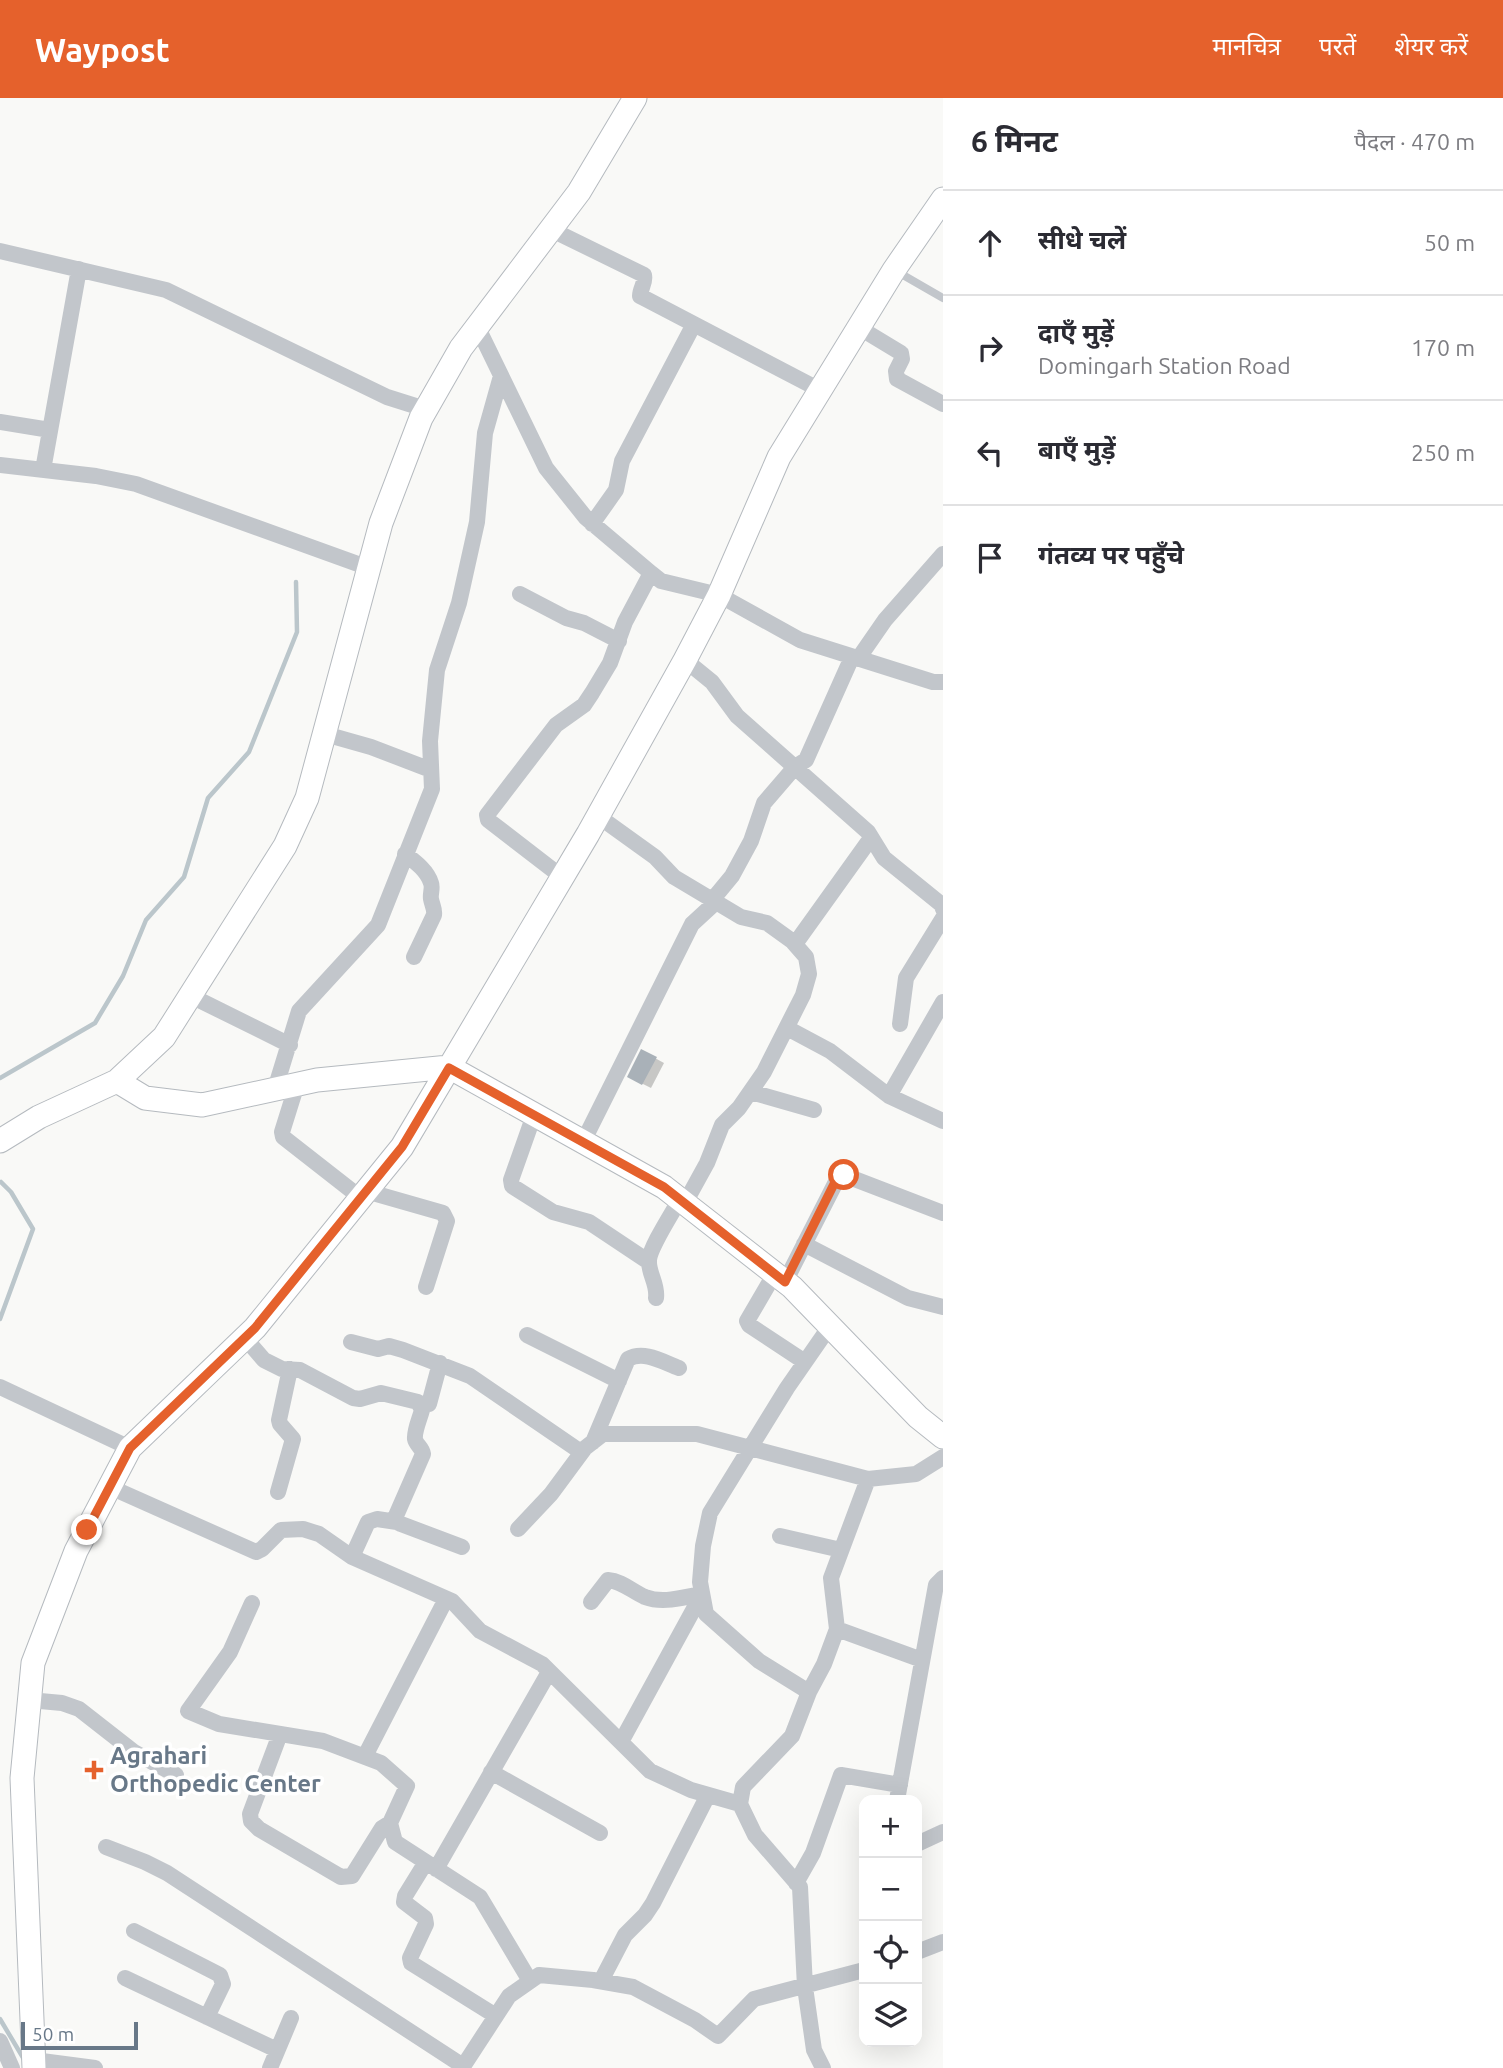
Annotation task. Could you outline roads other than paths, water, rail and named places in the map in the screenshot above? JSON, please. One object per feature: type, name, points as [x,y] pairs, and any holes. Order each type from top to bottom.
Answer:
[{"type":"street","points":[[0,1140],[39,1116],[117,1081],[164,1037],[285,846],[307,798],[381,523],[425,410],[461,348],[579,192],[635,98]]},
{"type":"street","points":[[35,2065],[22,1778],[33,1663],[76,1551],[130,1448],[245,1338],[402,1147],[598,816],[685,660],[719,595],[779,457],[894,270],[943,199]]},
{"type":"street","points":[[550,229],[644,275],[640,296],[820,390]]},
{"type":"street","points":[[0,251],[140,283],[189,300],[387,397],[425,410]]},
{"type":"street","points":[[43,470],[79,269]]},
{"type":"street","points":[[592,524],[616,490],[622,461],[694,324]]},
{"type":"street","points":[[477,326],[546,468],[592,524],[661,581],[719,595],[800,640],[933,682],[943,682]]},
{"type":"street","points":[[858,327],[901,353],[902,359],[896,371],[897,379],[943,404]]},
{"type":"street","points":[[426,1287],[447,1221],[446,1216],[443,1213],[363,1195],[283,1137],[286,1086],[290,1045],[299,1011],[378,925],[432,789],[430,741],[437,670],[459,603],[477,522],[485,433],[501,376]]},
{"type":"street","points":[[0,422],[50,430]]},
{"type":"street","points":[[0,465],[96,476],[136,484],[369,568]]},
{"type":"street","points":[[583,1142],[692,924],[715,900],[745,853],[764,803],[795,767],[806,760],[855,658],[943,554]]},
{"type":"street","points":[[562,877],[488,820],[487,816],[556,725],[584,705],[610,663],[628,614],[651,573]]},
{"type":"street","points":[[520,594],[559,615],[584,623],[619,641]]},
{"type":"street","points":[[685,660],[712,682],[737,716],[867,832],[884,858],[942,905],[943,909]]},
{"type":"street","points":[[325,734],[377,749],[431,770]]},
{"type":"street","points":[[598,816],[656,857],[674,877],[741,917],[767,923],[795,944],[806,957],[809,974],[803,995],[764,1072],[739,1108],[722,1125],[707,1163],[650,1255],[656,1298]]},
{"type":"street","points":[[795,944],[871,838]]},
{"type":"street","points":[[405,854],[421,867],[430,880],[430,897],[435,910],[414,957]]},
{"type":"street","points":[[900,1024],[906,978],[943,918]]},
{"type":"street","points":[[191,996],[290,1045]]},
{"type":"street","points":[[889,1096],[943,1002]]},
{"type":"street","points":[[787,1028],[830,1051],[889,1096],[943,1121]]},
{"type":"street","points":[[117,1081],[145,1098],[202,1105],[286,1086],[386,1072],[449,1068],[664,1187],[780,1278],[943,1441],[916,1474],[868,1479],[697,1434],[603,1434],[587,1447]]},
{"type":"street","points":[[751,1092],[814,1110]]},
{"type":"street","points":[[534,1115],[511,1180],[512,1186],[542,1207],[589,1222],[649,1262]]},
{"type":"street","points":[[805,1362],[747,1321],[804,1244],[836,1180],[844,1175],[943,1213]]},
{"type":"street","points":[[804,1244],[908,1298],[943,1307]]},
{"type":"street","points":[[809,1692],[759,1661],[706,1614],[700,1582],[703,1546],[710,1513],[830,1326]]},
{"type":"street","points":[[527,1335],[619,1381]]},
{"type":"street","points":[[245,1338],[264,1360],[282,1369],[300,1370],[353,1398],[381,1393],[421,1405],[415,1437],[423,1454],[395,1518],[397,1522]]},
{"type":"street","points":[[351,1342],[378,1349],[389,1346],[440,1363],[477,1381],[587,1447]]},
{"type":"street","points":[[518,1528],[551,1494],[587,1447],[628,1359],[634,1356],[648,1357],[679,1368]]},
{"type":"street","points":[[429,1404],[440,1363]]},
{"type":"street","points":[[278,1492],[293,1439],[279,1424],[290,1369]]},
{"type":"street","points":[[0,1387],[130,1448]]},
{"type":"street","points":[[822,2067],[814,2050],[805,1987],[800,1887],[755,1835],[740,1804],[743,1787],[792,1736],[809,1692],[824,1664],[837,1629],[831,1578],[868,1479]]},
{"type":"street","points":[[110,1487],[256,1552],[286,1528],[319,1534],[352,1557],[459,1606],[480,1631],[535,1660],[650,1771],[691,1790],[740,1804]]},
{"type":"street","points":[[352,1557],[368,1522],[377,1519],[397,1522],[462,1547]]},
{"type":"street","points":[[780,1536],[841,1550]]},
{"type":"street","points":[[796,1883],[813,1853],[841,1775],[898,1793],[936,1585],[943,1578]]},
{"type":"street","points":[[591,1602],[608,1580],[614,1580],[644,1596],[663,1601],[702,1594]]},
{"type":"street","points":[[621,1742],[702,1594]]},
{"type":"street","points":[[365,1756],[446,1599]]},
{"type":"street","points":[[251,1603],[230,1653],[188,1712],[219,1724],[323,1741],[381,1763],[407,1786],[390,1823],[382,1828],[352,1876],[341,1877],[259,1829],[251,1821],[250,1814],[280,1734]]},
{"type":"street","points":[[837,1629],[922,1660]]},
{"type":"street","points":[[496,2016],[411,1963],[410,1958],[426,1924],[425,1918],[404,1902],[405,1896],[431,1866],[491,1772],[549,1671]]},
{"type":"street","points":[[29,1700],[62,1703],[79,1709],[134,1752],[176,1775]]},
{"type":"street","points":[[491,1772],[600,1833]]},
{"type":"street","points":[[601,1981],[625,1936],[653,1903],[708,1795]]},
{"type":"street","points":[[390,1823],[395,1842],[480,1897],[530,1981]]},
{"type":"street","points":[[922,1842],[943,1832]]},
{"type":"street","points":[[106,1847],[167,1873],[462,2067],[509,1996],[539,1975],[633,1987],[695,2020],[718,2036],[754,1999],[859,1971]]},
{"type":"street","points":[[134,1931],[220,1975],[223,1984],[207,2017]]},
{"type":"street","points":[[922,1950],[943,1942]]},
{"type":"street","points":[[125,1978],[277,2050]]},
{"type":"street","points":[[270,2068],[291,2018]]},
{"type":"street","points":[[0,2041],[35,2065],[95,2068]]},
{"type":"lane","points":[[894,270],[943,298]]},
{"type":"waterway","points":[[0,1078],[95,1023],[123,976],[146,920],[184,877],[208,798],[249,752],[297,632],[296,582]]},
{"type":"waterway","points":[[0,1319],[33,1229],[11,1192],[1,1182]]},
{"type":"waterway","points":[[0,2019],[25,2061]]},
{"type":"place","name":"Agrahari Orthopedic Center","points":[[94,1770]]}]
